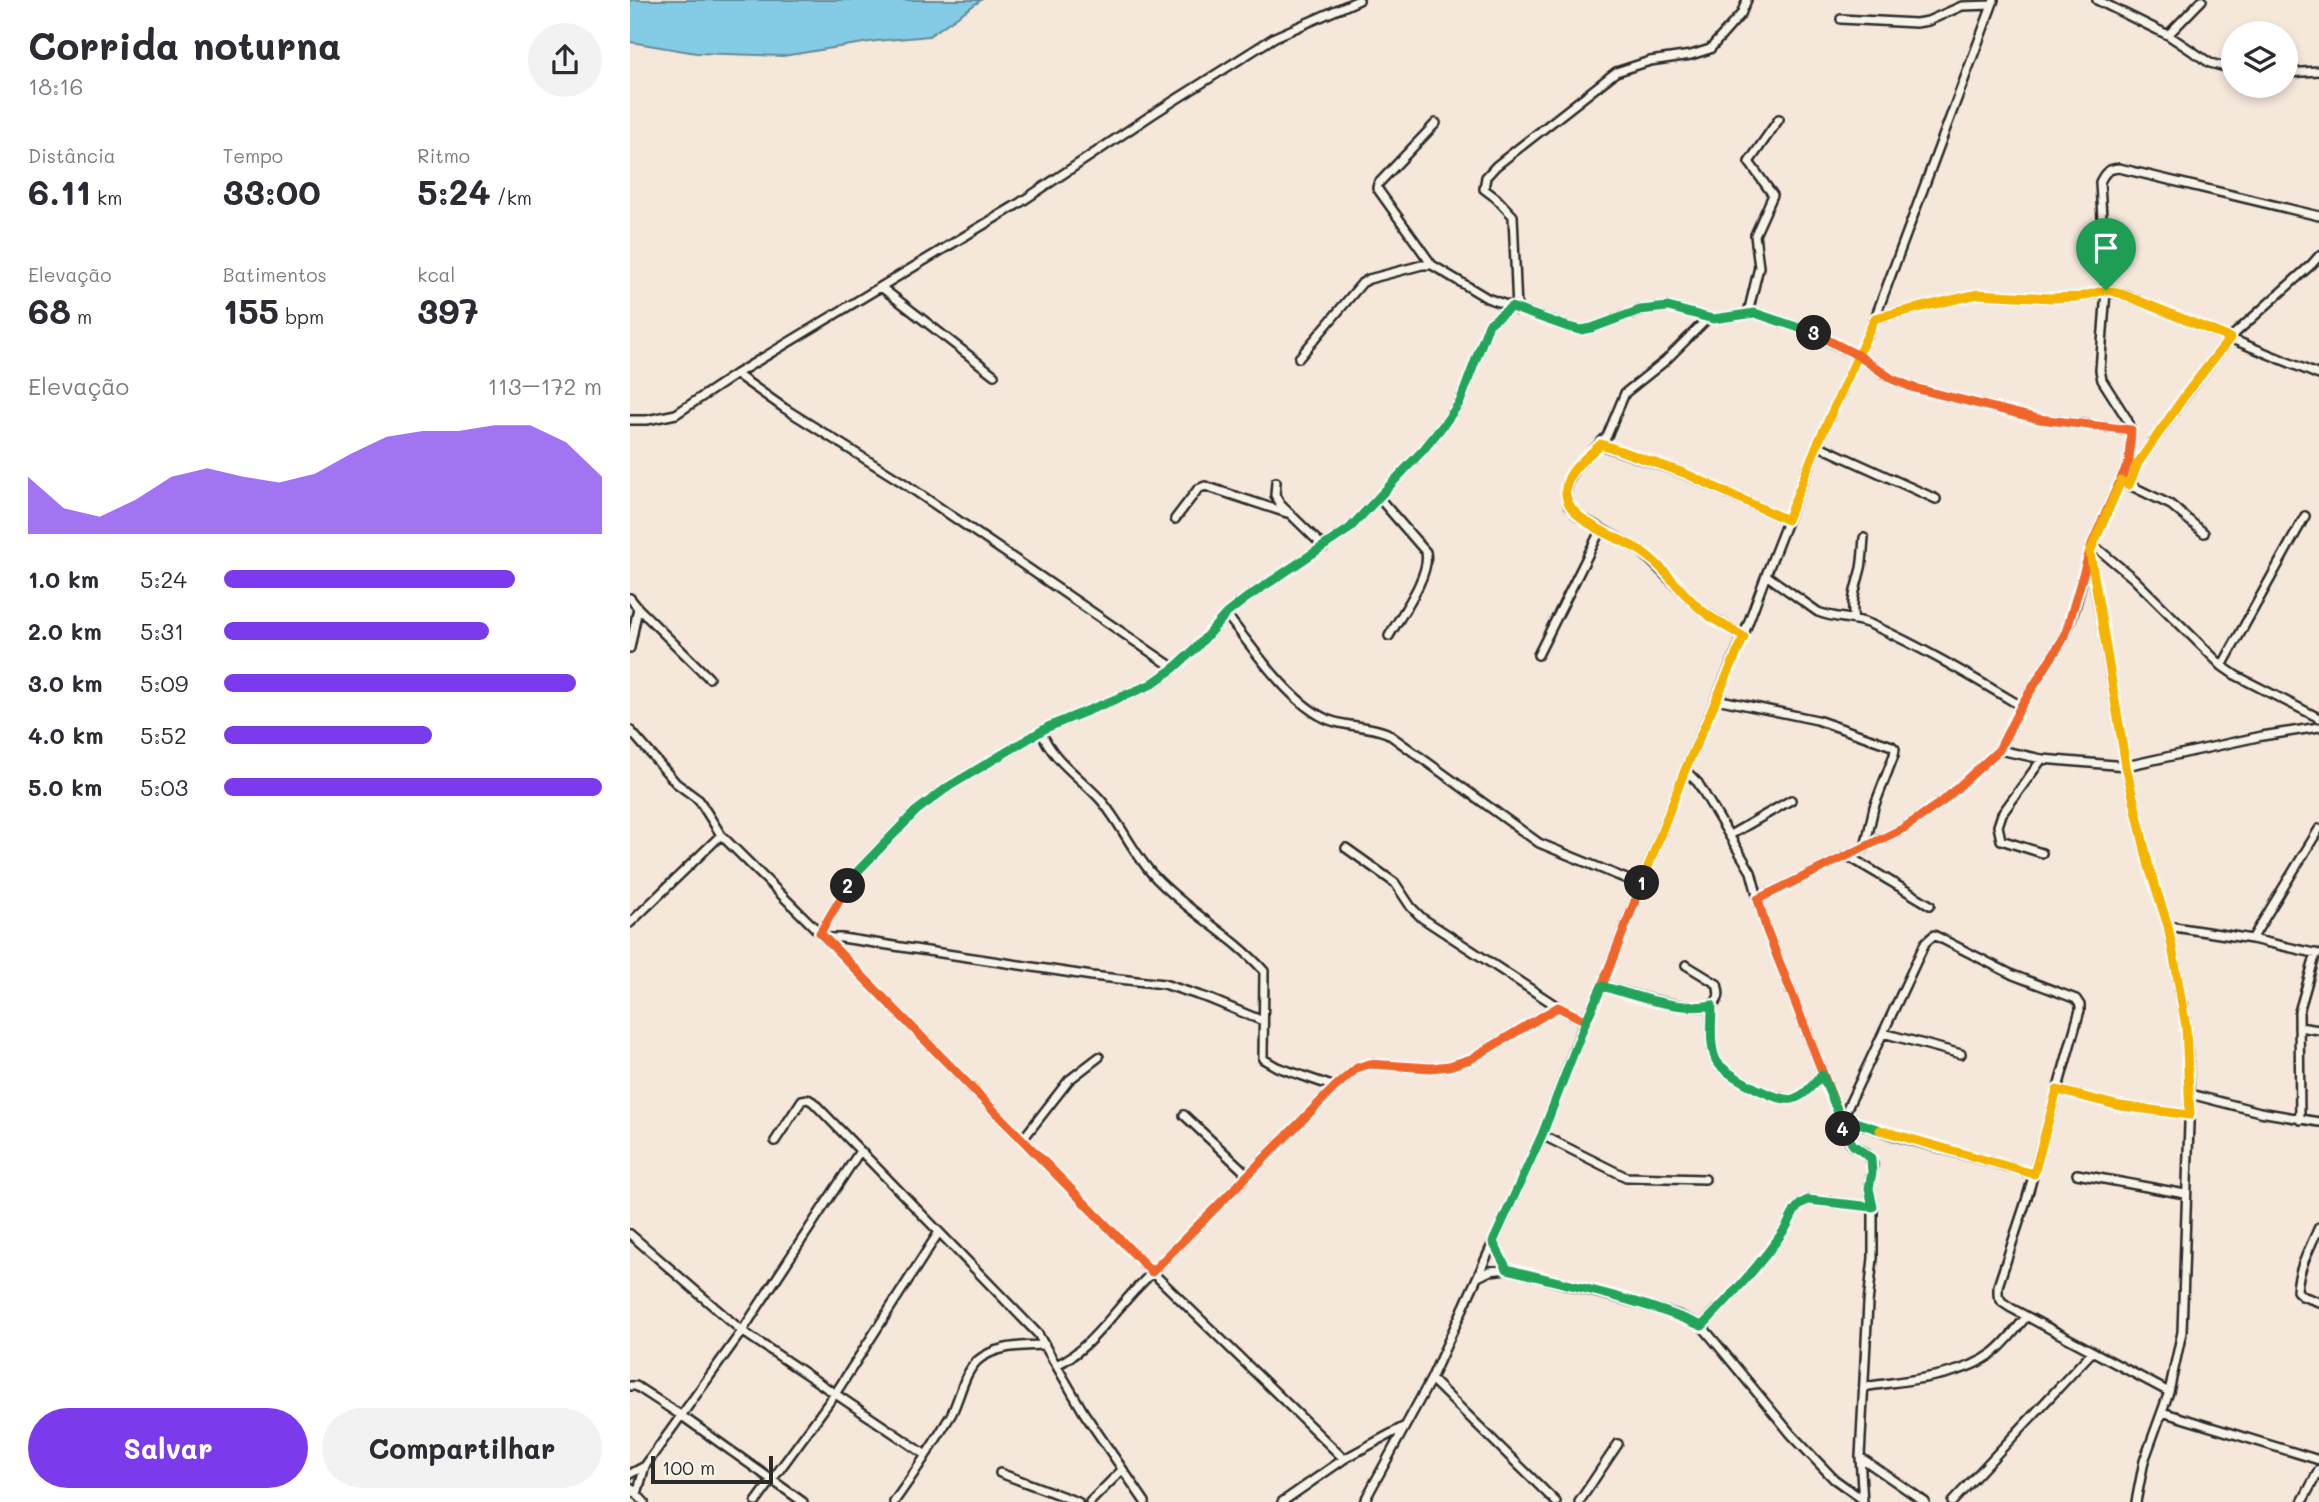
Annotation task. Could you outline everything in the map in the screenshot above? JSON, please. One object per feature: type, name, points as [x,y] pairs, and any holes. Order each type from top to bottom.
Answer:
[{"type":"street","points":[[630,420],[647,420],[676,414],[736,374],[1018,204],[1153,114],[1276,37],[1359,0]]},
{"type":"street","points":[[1514,309],[1513,216],[1485,189],[1486,177],[1496,166],[1616,72],[1650,61],[1691,55],[1710,49],[1741,14],[1747,0]]},
{"type":"street","points":[[2097,0],[2168,35],[2210,62],[2221,65]]},
{"type":"street","points":[[2168,35],[2202,0]]},
{"type":"street","points":[[1364,1502],[1431,1379],[1542,1135],[1685,770],[1744,637],[1817,445],[1875,318],[1993,3],[1962,6],[1928,21],[1916,23],[1841,19]]},
{"type":"street","points":[[2298,72],[2319,71]]},
{"type":"street","points":[[1748,313],[1759,267],[1755,235],[1773,195],[1749,162],[1779,119]]},
{"type":"street","points":[[1436,123],[1377,188],[1432,265],[1487,298],[1581,330],[1640,310],[1668,307],[1707,318],[1755,313],[1788,322],[1859,356],[1901,384],[2039,419],[2131,430]]},
{"type":"street","points":[[2125,483],[2131,430],[2102,380],[2100,370],[2106,290],[2100,182],[2109,169],[2119,168],[2319,216]]},
{"type":"street","points":[[1758,899],[1865,848],[1927,814],[1999,750],[2021,706],[2065,636],[2091,548],[2125,483],[2186,394],[2230,338],[2319,256]]},
{"type":"street","points":[[1299,358],[1369,279],[1422,265],[1432,265]]},
{"type":"street","points":[[881,287],[993,375]]},
{"type":"street","points":[[1875,318],[1978,294],[2050,298],[2079,297],[2106,290],[2122,294],[2319,375]]},
{"type":"street","points":[[822,935],[856,873],[916,811],[948,787],[1041,731],[1150,685],[1174,668],[1226,614],[1245,599],[1349,529],[1445,423],[1460,402],[1489,324],[1514,309]]},
{"type":"street","points":[[1707,318],[1665,361],[1625,393],[1607,436],[1574,470],[1567,484],[1566,496],[1569,506],[1578,516],[1642,551],[1701,610],[1744,637]]},
{"type":"street","points":[[736,374],[902,482],[1174,668]]},
{"type":"street","points":[[1601,444],[1672,468],[1787,520]]},
{"type":"street","points":[[1817,445],[1936,499]]},
{"type":"street","points":[[1276,482],[1275,495],[1287,513],[1324,547]]},
{"type":"street","points":[[2125,483],[2179,510],[2204,533]]},
{"type":"street","points":[[1175,519],[1198,489],[1205,486],[1287,513]]},
{"type":"street","points":[[1379,498],[1426,552],[1428,560],[1423,575],[1389,636]]},
{"type":"street","points":[[2222,666],[2305,516]]},
{"type":"street","points":[[1538,655],[1601,529]]},
{"type":"street","points":[[1854,620],[1852,609],[1864,538]]},
{"type":"street","points":[[2091,548],[2133,578],[2222,666],[2319,718]]},
{"type":"street","points":[[2091,548],[2126,766],[2149,867],[2168,926],[2186,1027],[2190,1094],[2182,1332],[2169,1392],[2144,1461],[2136,1502]]},
{"type":"street","points":[[1766,575],[1818,612],[1868,623],[2021,706]]},
{"type":"street","points":[[630,598],[709,678]]},
{"type":"street","points":[[630,648],[638,608]]},
{"type":"street","points":[[1226,614],[1262,661],[1316,714],[1336,723],[1371,727],[1387,733],[1539,843],[1642,885]]},
{"type":"street","points":[[1716,699],[1817,720],[1892,746],[1895,749],[1894,755],[1874,807],[1865,848]]},
{"type":"street","points":[[1999,750],[2042,759],[2126,766],[2262,736],[2319,727]]},
{"type":"street","points":[[630,730],[676,783],[699,800],[721,835],[1152,1272],[1344,1459]]},
{"type":"street","points":[[1041,731],[1052,753],[1113,814],[1155,877],[1193,913],[1242,948],[1264,971],[1263,1059],[1277,1067],[1335,1087]]},
{"type":"street","points":[[2042,759],[2002,814],[1998,826],[2001,840],[2042,853]]},
{"type":"street","points":[[1685,770],[1698,783],[1751,872],[1766,928],[1822,1075],[1842,1117],[1848,1139],[1871,1158],[1869,1188],[1873,1207],[1873,1258],[1860,1457],[1862,1500]]},
{"type":"street","points":[[1730,835],[1791,800]]},
{"type":"street","points":[[2252,939],[2319,829]]},
{"type":"street","points":[[630,923],[721,835]]},
{"type":"street","points":[[1346,848],[1395,883],[1422,918],[1558,1007],[1586,1021]]},
{"type":"street","points":[[1848,856],[1930,905]]},
{"type":"street","points":[[2168,926],[2252,939],[2317,954],[2301,1002],[2300,1120]]},
{"type":"street","points":[[822,935],[1092,976],[1164,984],[1263,1021]]},
{"type":"street","points":[[1842,1117],[1925,943],[1934,935],[2013,975],[2076,999],[2080,1010],[2034,1174],[1998,1286],[1998,1295],[2002,1302],[2026,1317],[2169,1392]]},
{"type":"street","points":[[1602,986],[1665,1002],[1697,1007],[1712,1005],[1719,993],[1717,984],[1686,965]]},
{"type":"street","points":[[1712,1005],[1712,1036],[1716,1059],[1732,1074],[1782,1100],[1799,1097],[1822,1075]]},
{"type":"street","points":[[1056,1365],[1066,1361],[1083,1347],[1152,1272],[1357,1068],[1369,1064],[1431,1068],[1449,1066],[1471,1059],[1558,1007]]},
{"type":"street","points":[[2299,1027],[2319,1030]]},
{"type":"street","points":[[1883,1033],[1961,1054]]},
{"type":"street","points":[[1023,1139],[1069,1080],[1099,1057]]},
{"type":"street","points":[[2057,1090],[2120,1106],[2190,1115]]},
{"type":"street","points":[[2190,1094],[2319,1122]]},
{"type":"street","points":[[775,1141],[802,1100],[813,1102],[1038,1334],[1084,1413],[1145,1502]]},
{"type":"street","points":[[1184,1115],[1248,1175]]},
{"type":"street","points":[[1842,1117],[1896,1136],[2034,1174]]},
{"type":"street","points":[[1542,1135],[1626,1177],[1704,1179]]},
{"type":"street","points":[[636,1494],[645,1466],[742,1331],[860,1151]]},
{"type":"street","points":[[2077,1174],[2185,1194]]},
{"type":"street","points":[[1702,1326],[1731,1296],[1786,1228],[1797,1205],[1808,1200],[1873,1207]]},
{"type":"street","points":[[2319,1227],[2306,1257],[2297,1291],[2319,1302]]},
{"type":"street","points":[[755,1502],[835,1394],[939,1232]]},
{"type":"street","points":[[630,1234],[742,1331],[926,1455]]},
{"type":"street","points":[[1493,1242],[1507,1269]]},
{"type":"street","points":[[1479,1276],[1490,1271],[1507,1269],[1637,1303],[1678,1315],[1702,1326],[1791,1434],[1834,1479],[1862,1500]]},
{"type":"street","points":[[1864,1387],[1949,1373],[1970,1366],[1996,1351],[2026,1317]]},
{"type":"street","points":[[894,1502],[951,1414],[969,1372],[978,1361],[994,1351],[1008,1347],[1045,1345]]},
{"type":"street","points":[[1952,1502],[2092,1352]]},
{"type":"street","points":[[1431,1379],[1556,1502]]},
{"type":"street","points":[[630,1386],[636,1386],[682,1416],[803,1502]]},
{"type":"street","points":[[2162,1412],[2319,1460]]},
{"type":"street","points":[[1282,1502],[1344,1459],[1406,1426]]},
{"type":"street","points":[[1579,1502],[1618,1444]]},
{"type":"street","points":[[1860,1457],[1925,1502]]},
{"type":"street","points":[[630,1474],[645,1466]]},
{"type":"street","points":[[1090,1502],[1122,1470]]},
{"type":"street","points":[[2302,1502],[2319,1470]]},
{"type":"street","points":[[1000,1473],[1078,1502]]},
{"type":"street","points":[[630,1487],[644,1502]]},
{"type":"water","points":[[630,0],[981,0],[929,36],[876,41],[783,56],[696,53],[630,42]]},
{"type":"route","points":[[2106,290],[2079,297],[2050,298],[1978,294],[1875,318],[1859,356],[1817,445],[1787,520],[1684,473],[1601,444],[1581,461],[1567,484],[1566,496],[1569,506],[1578,516],[1642,551],[1701,610],[1744,637],[1685,770],[1642,885],[1586,1021],[1558,1007],[1471,1059],[1449,1066],[1431,1068],[1369,1064],[1357,1068],[1152,1272],[820,933],[856,873],[916,811],[948,787],[1048,727],[1150,685],[1174,668],[1226,614],[1245,599],[1349,529],[1445,423],[1460,402],[1489,324],[1511,307],[1581,330],[1640,310],[1668,307],[1713,319],[1755,313],[1808,331],[1859,356],[1901,384],[2039,419],[2131,430],[2129,461],[2092,544],[2065,636],[2021,706],[1999,750],[1927,814],[1882,840],[1758,899],[1766,928],[1840,1117],[1844,1133],[1853,1145],[1871,1158],[1869,1188],[1873,1207],[1808,1200],[1797,1205],[1786,1228],[1731,1296],[1702,1326],[1678,1315],[1637,1303],[1507,1269],[1499,1256],[1493,1242],[1542,1135],[1602,986],[1665,1002],[1697,1007],[1712,1005],[1714,1054],[1720,1065],[1782,1100],[1799,1097],[1822,1075],[1840,1117],[1896,1136],[2034,1174],[2057,1090],[2120,1106],[2190,1115],[2186,1027],[2175,963],[2168,926],[2149,867],[2126,766],[2090,552],[2121,481],[2129,485],[2138,463],[2186,394],[2230,338],[2106,290]]}]
